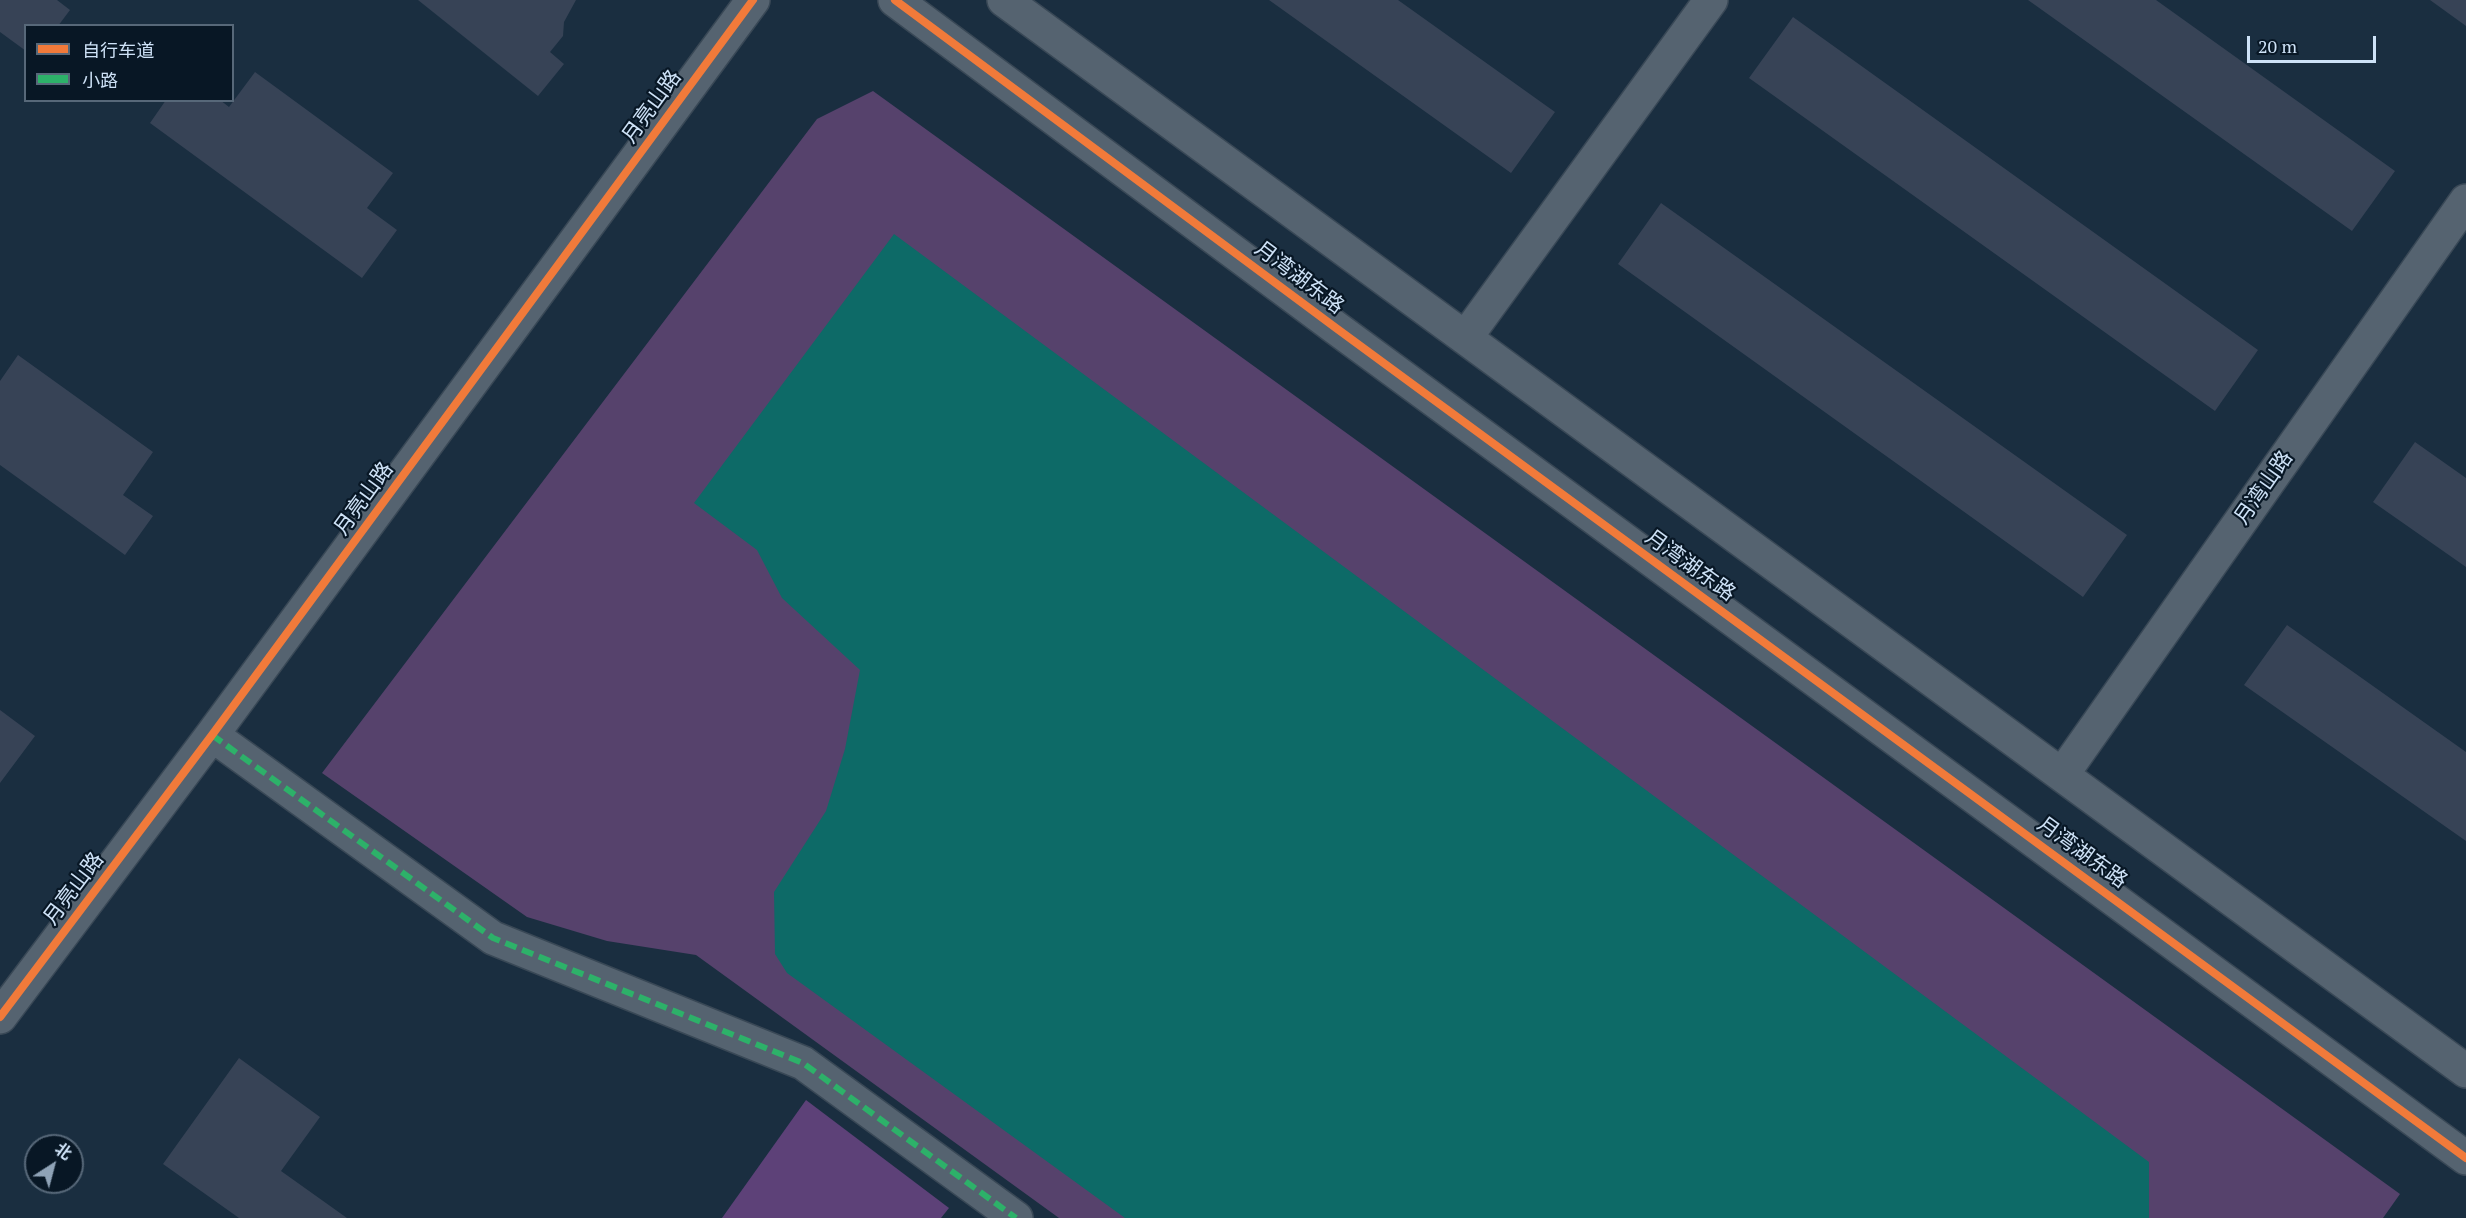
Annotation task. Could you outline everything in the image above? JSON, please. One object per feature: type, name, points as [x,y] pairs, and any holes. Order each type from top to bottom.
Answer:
[{"type":"street","name":"月亮山路","points":[[0,1017],[212,735],[753,0]]},
{"type":"street","name":"月湾湖东路","points":[[895,0],[1336,328],[2466,1158]]},
{"type":"street","points":[[1004,0],[2466,1071]]},
{"type":"street","points":[[1466,338],[1711,0]]},
{"type":"street","name":"月湾山路","points":[[2062,775],[2466,201]]},
{"type":"street","points":[[212,735],[493,938],[803,1063],[1016,1218]]},
{"type":"shaded area","points":[[873,91],[2400,1194],[2383,1218],[1059,1218],[696,955],[607,941],[527,917],[322,773],[817,119]]},
{"type":"shaded area","points":[[894,234],[2149,1162],[2149,1218],[1125,1218],[787,973],[775,954],[774,892],[826,811],[845,749],[860,670],[782,598],[757,550],[694,503]]},
{"type":"shaded area","points":[[806,1100],[949,1208],[941,1218],[722,1218]]},
{"type":"building","points":[[0,0],[57,0],[70,10],[60,24],[24,24],[24,50],[0,32]]},
{"type":"building","points":[[418,0],[576,0],[564,22],[563,36],[550,52],[564,64],[538,96]]},
{"type":"building","points":[[1269,0],[1398,0],[1555,112],[1511,173]]},
{"type":"building","points":[[2028,0],[2156,0],[2395,171],[2352,231]]},
{"type":"building","points":[[2430,0],[2466,0],[2466,26]]},
{"type":"building","points":[[1793,17],[2258,350],[2215,411],[1749,78]]},
{"type":"building","points":[[255,72],[393,173],[367,208],[397,230],[362,278],[150,123],[165,102],[223,102],[229,107]]},
{"type":"building","points":[[1661,203],[2127,535],[2083,597],[1618,264]]},
{"type":"building","points":[[18,355],[153,452],[123,495],[153,516],[125,555],[0,465],[0,381]]},
{"type":"building","points":[[2415,442],[2466,478],[2466,567],[2373,502]]},
{"type":"building","points":[[2287,625],[2466,752],[2466,841],[2244,685]]},
{"type":"building","points":[[0,710],[35,736],[0,783]]},
{"type":"building","points":[[239,1058],[320,1117],[281,1171],[347,1218],[239,1218],[163,1164]]},
{"type":"marked path","points":[[212,735],[493,938],[803,1063],[1016,1218]]},
{"type":"cycle path","points":[[0,1017],[212,735],[753,0]]},
{"type":"cycle path","points":[[895,0],[1336,328],[2466,1158]]}]
